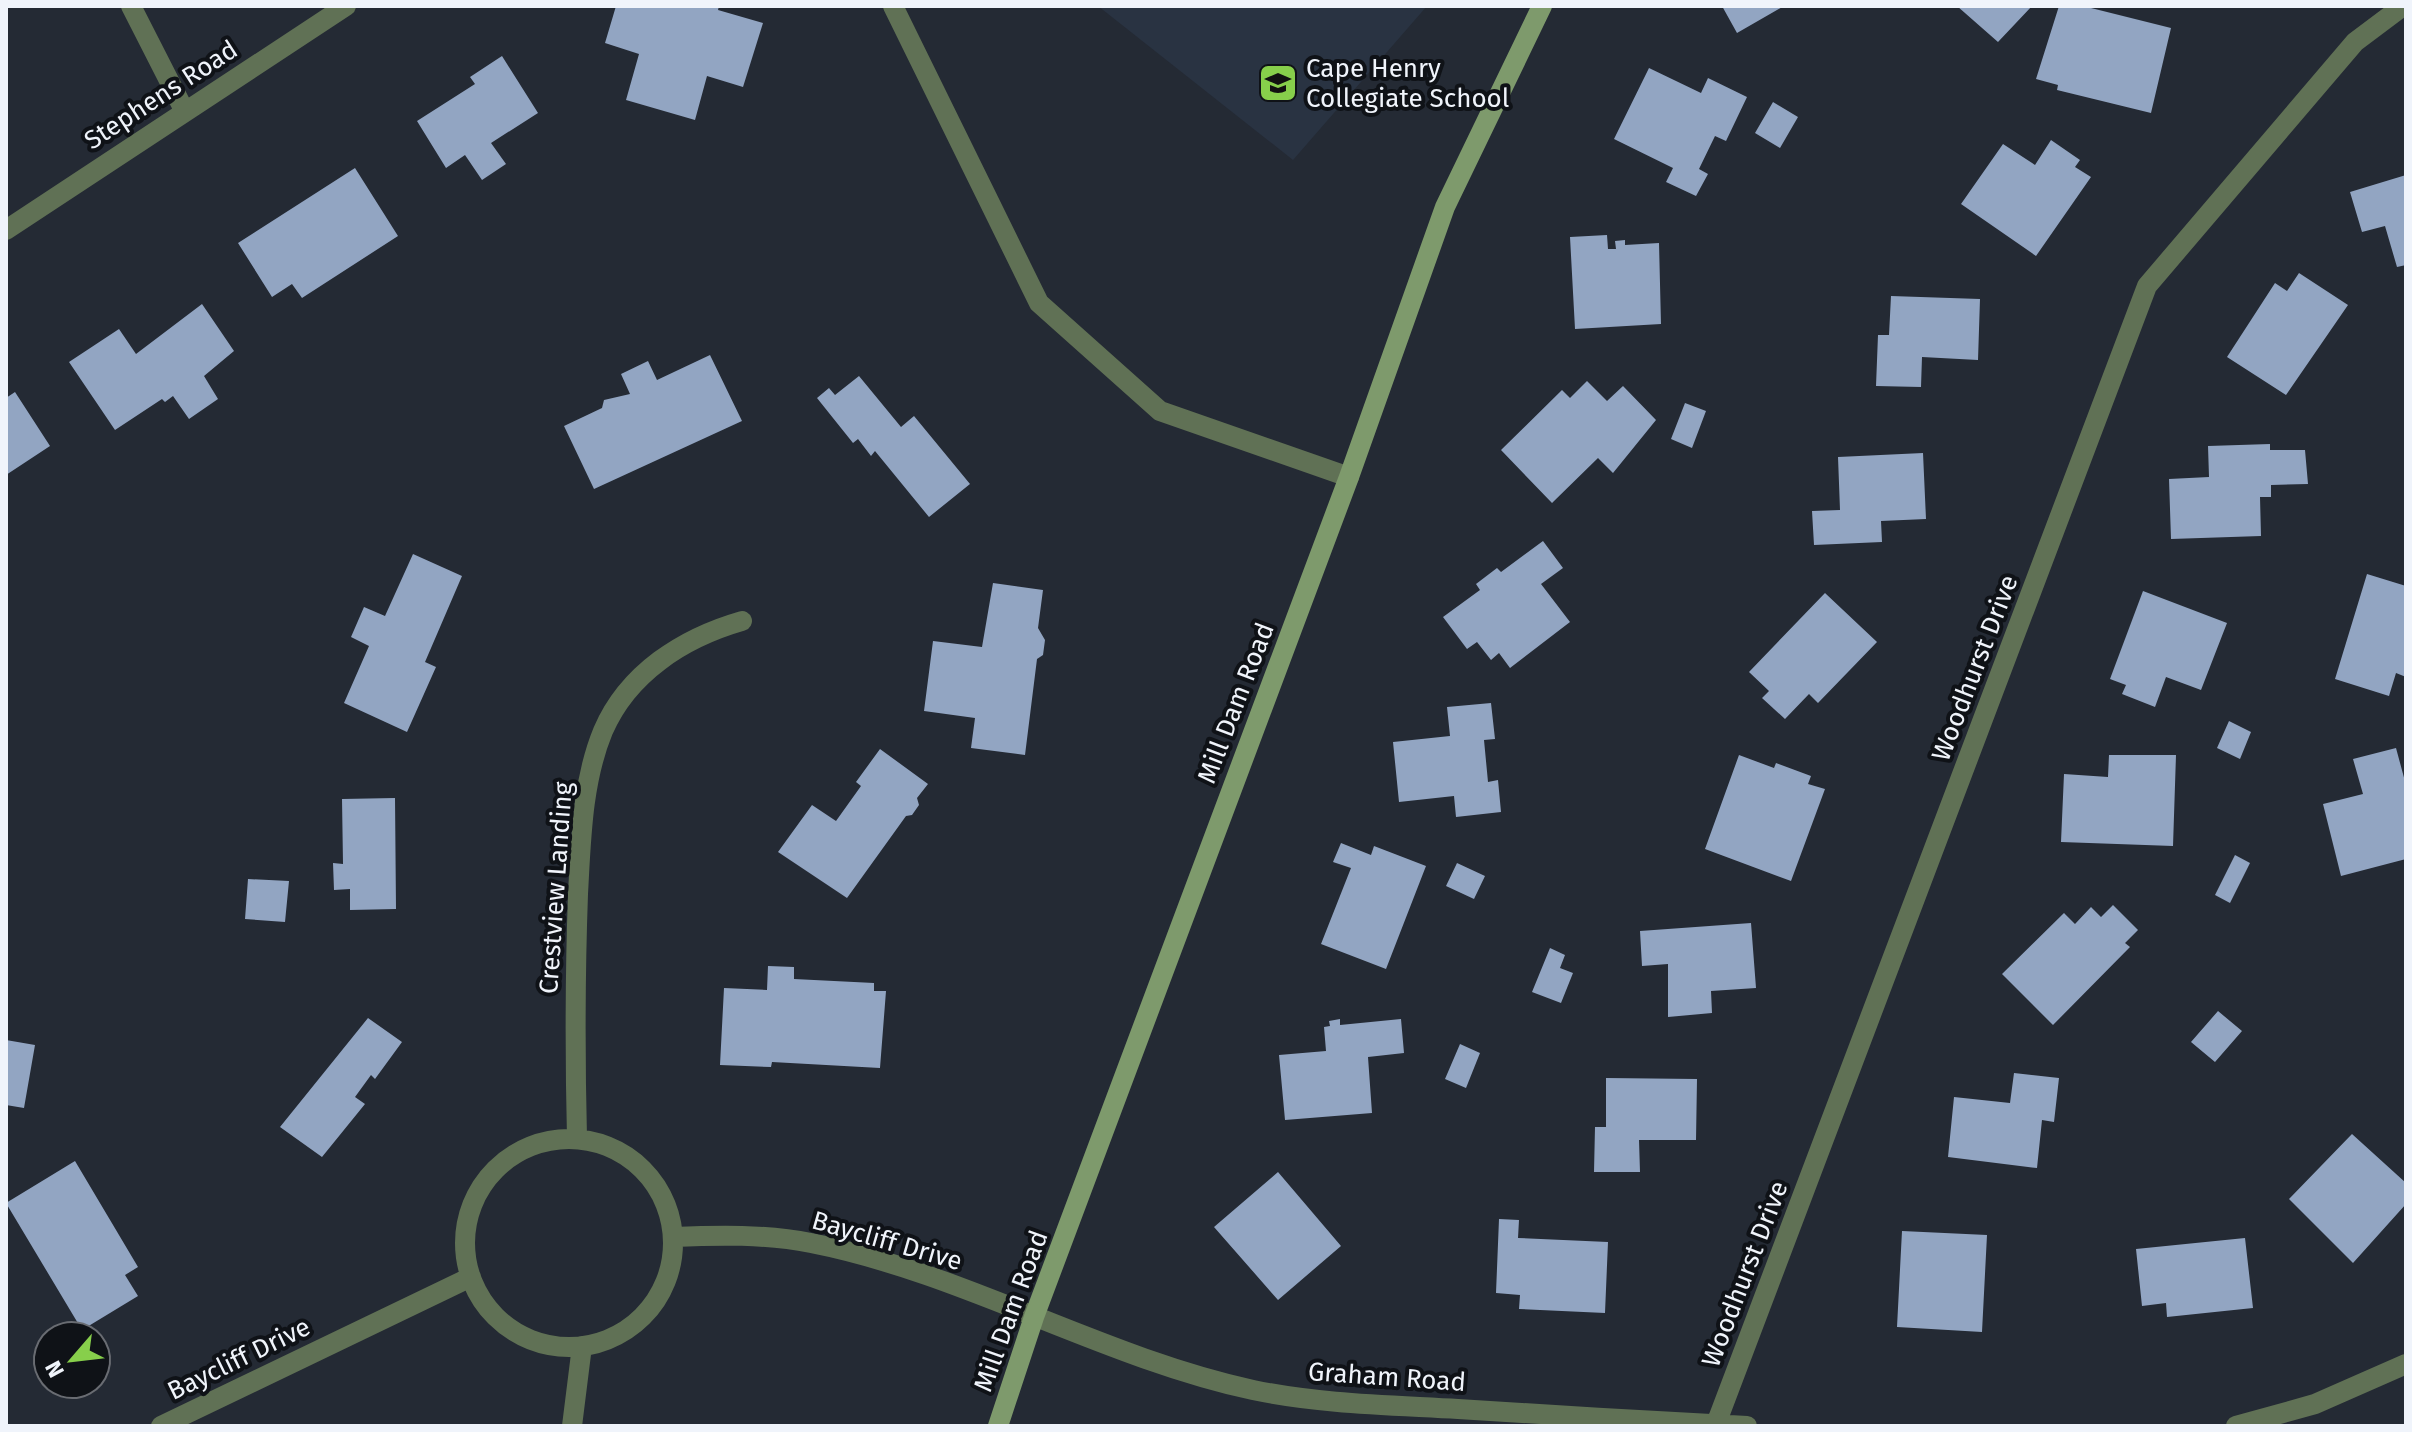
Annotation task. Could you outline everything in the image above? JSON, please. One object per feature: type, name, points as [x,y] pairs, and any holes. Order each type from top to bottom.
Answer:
[{"type":"street","points":[[131,6],[184,110]]},
{"type":"street","name":"Stephens Road","points":[[6,230],[346,6]]},
{"type":"street","points":[[893,6],[1039,303],[1160,411],[1349,477]]},
{"type":"street","name":"Mill Dam Road","points":[[998,1426],[1034,1317],[1349,477],[1445,207],[1542,6]]},
{"type":"street","name":"Woodhurst Drive","points":[[1716,1424],[2147,286],[2355,42],[2403,6]]},
{"type":"street","name":"Crestview Landing","points":[[577,1138],[574,1001],[588,779],[604,730],[627,693],[678,647],[742,621]]},
{"type":"street","points":[[577,1138],[606,1145],[632,1160],[653,1182],[667,1208],[673,1237],[671,1263],[663,1288],[649,1310],[630,1328],[607,1340],[582,1346],[540,1342],[503,1323],[484,1302],[471,1277],[465,1248],[467,1218],[478,1191],[496,1168],[520,1150],[548,1140],[577,1138]]},
{"type":"street","name":"Baycliff Drive","points":[[673,1237],[731,1234],[811,1243],[914,1271],[1034,1317]]},
{"type":"street","name":"Baycliff Drive","points":[[161,1426],[471,1277]]},
{"type":"street","name":"Graham Road","points":[[1034,1317],[1182,1372],[1255,1390],[1333,1402],[1747,1426]]},
{"type":"street","points":[[572,1426],[582,1346]]},
{"type":"street","points":[[2236,1426],[2315,1404],[2406,1364]]},
{"type":"shaded area","name":"Cape Henry Collegiate School","points":[[1098,6],[1427,6],[1293,160]]},
{"type":"building","points":[[616,6],[719,6],[718,10],[763,23],[743,87],[707,76],[695,120],[626,100],[639,54],[605,43]]},
{"type":"building","points":[[1722,6],[1784,6],[1737,33]]},
{"type":"building","points":[[1957,6],[2032,6],[1998,42]]},
{"type":"building","points":[[2059,6],[2083,6],[2171,28],[2151,113],[2057,90],[2058,85],[2036,79]]},
{"type":"building","points":[[502,56],[538,113],[491,143],[506,164],[482,180],[465,155],[446,168],[417,121],[475,84],[470,77]]},
{"type":"building","points":[[1649,68],[1701,93],[1708,78],[1747,97],[1726,141],[1715,136],[1699,169],[1708,174],[1696,196],[1666,182],[1673,168],[1614,139]]},
{"type":"building","points":[[1773,102],[1798,117],[1780,148],[1755,133]]},
{"type":"building","points":[[2051,140],[2080,160],[2075,167],[2091,177],[2036,256],[1961,204],[2003,144],[2035,165]]},
{"type":"building","points":[[355,168],[398,236],[302,298],[292,284],[272,297],[238,243]]},
{"type":"building","points":[[2406,175],[2406,265],[2397,267],[2385,226],[2362,232],[2350,192]]},
{"type":"building","points":[[1607,235],[1608,249],[1616,249],[1615,241],[1625,240],[1625,245],[1659,243],[1661,324],[1575,329],[1570,237]]},
{"type":"building","points":[[2299,273],[2348,305],[2286,395],[2227,357],[2275,283],[2287,291]]},
{"type":"building","points":[[1891,296],[1980,299],[1978,360],[1922,357],[1921,387],[1876,386],[1878,335],[1889,335]]},
{"type":"building","points":[[202,304],[234,351],[204,376],[218,399],[189,419],[173,396],[165,402],[162,399],[115,430],[69,362],[119,329],[136,354]]},
{"type":"building","points":[[710,355],[742,421],[594,489],[564,426],[602,408],[604,400],[630,394],[621,374],[648,361],[657,380]]},
{"type":"building","points":[[859,376],[901,427],[914,416],[970,484],[929,517],[875,451],[871,456],[858,439],[853,443],[817,398],[829,388],[835,395]]},
{"type":"building","points":[[1587,381],[1607,401],[1623,386],[1656,420],[1613,473],[1598,458],[1552,503],[1501,450],[1562,390],[1570,398]]},
{"type":"building","points":[[15,392],[50,446],[6,475],[6,398]]},
{"type":"building","points":[[1685,403],[1706,411],[1692,448],[1671,439]]},
{"type":"building","points":[[2270,444],[2270,450],[2305,450],[2308,484],[2271,485],[2271,497],[2260,497],[2261,536],[2171,539],[2169,479],[2209,477],[2208,446]]},
{"type":"building","points":[[1923,453],[1926,519],[1881,521],[1882,542],[1814,545],[1812,511],[1840,510],[1838,457]]},
{"type":"building","points":[[1543,541],[1563,568],[1541,584],[1570,622],[1510,668],[1499,653],[1491,660],[1477,642],[1467,649],[1443,617],[1480,590],[1476,584],[1497,568],[1501,572]]},
{"type":"building","points":[[413,554],[462,576],[425,662],[436,667],[407,732],[344,703],[369,646],[351,637],[364,607],[385,616]]},
{"type":"building","points":[[2367,574],[2406,586],[2406,677],[2396,673],[2389,696],[2335,679]]},
{"type":"building","points":[[993,583],[1043,590],[1038,628],[1045,640],[1043,655],[1037,659],[1025,755],[971,748],[975,718],[924,711],[933,641],[982,647]]},
{"type":"building","points":[[2143,591],[2227,623],[2201,690],[2166,677],[2155,707],[2122,694],[2126,685],[2110,679]]},
{"type":"building","points":[[1825,593],[1877,642],[1818,703],[1809,694],[1785,719],[1762,698],[1769,691],[1749,672]]},
{"type":"building","points":[[1491,703],[1495,739],[1484,740],[1488,782],[1498,780],[1501,812],[1456,817],[1454,796],[1399,802],[1393,742],[1450,736],[1447,707]]},
{"type":"building","points":[[2229,721],[2251,732],[2240,759],[2217,748]]},
{"type":"building","points":[[2396,748],[2406,785],[2406,859],[2341,876],[2323,804],[2363,794],[2353,759]]},
{"type":"building","points":[[880,749],[928,784],[917,798],[919,805],[912,815],[906,816],[847,898],[778,852],[812,805],[836,821],[861,786],[856,782]]},
{"type":"building","points":[[1739,755],[1774,768],[1776,763],[1811,776],[1808,784],[1825,789],[1791,881],[1705,849]]},
{"type":"building","points":[[2109,755],[2176,755],[2173,846],[2061,842],[2064,774],[2108,777]]},
{"type":"building","points":[[395,798],[396,909],[350,910],[350,889],[334,890],[333,863],[343,864],[342,799]]},
{"type":"building","points":[[1341,843],[1371,855],[1374,846],[1426,866],[1386,969],[1321,944],[1351,868],[1333,862]]},
{"type":"building","points":[[2235,855],[2250,863],[2230,903],[2215,895]]},
{"type":"building","points":[[1457,863],[1485,876],[1474,899],[1446,886]]},
{"type":"building","points":[[248,879],[289,881],[285,922],[245,919]]},
{"type":"building","points":[[2113,905],[2138,930],[2125,943],[2130,947],[2053,1025],[2002,974],[2064,913],[2075,924],[2091,907],[2101,917]]},
{"type":"building","points":[[1751,923],[1756,988],[1711,991],[1712,1013],[1668,1017],[1668,964],[1642,966],[1640,931]]},
{"type":"building","points":[[1550,948],[1565,955],[1560,968],[1573,973],[1561,1003],[1532,992]]},
{"type":"building","points":[[768,966],[794,967],[794,979],[874,983],[874,991],[886,991],[880,1068],[772,1062],[771,1067],[720,1065],[724,988],[767,990]]},
{"type":"building","points":[[2218,1011],[2242,1031],[2215,1062],[2191,1042]]},
{"type":"building","points":[[368,1018],[402,1042],[375,1079],[371,1075],[355,1097],[365,1104],[322,1157],[280,1127]]},
{"type":"building","points":[[1340,1019],[1340,1025],[1401,1019],[1404,1053],[1368,1057],[1372,1113],[1285,1120],[1279,1055],[1326,1051],[1324,1027],[1330,1026],[1329,1021]]},
{"type":"building","points":[[6,1040],[35,1045],[24,1108],[6,1105]]},
{"type":"building","points":[[1460,1044],[1480,1053],[1466,1088],[1445,1079]]},
{"type":"building","points":[[2014,1073],[2059,1078],[2054,1122],[2042,1120],[2037,1168],[1948,1157],[1954,1097],[2010,1103]]},
{"type":"building","points":[[1606,1078],[1697,1079],[1696,1140],[1639,1140],[1640,1172],[1594,1172],[1595,1127],[1606,1127]]},
{"type":"building","points":[[2352,1134],[2406,1183],[2406,1204],[2353,1263],[2289,1199]]},
{"type":"building","points":[[75,1161],[138,1267],[125,1275],[138,1296],[98,1320],[76,1320],[6,1203]]},
{"type":"building","points":[[1278,1172],[1341,1246],[1278,1300],[1214,1227]]},
{"type":"building","points":[[1499,1219],[1519,1220],[1518,1238],[1608,1242],[1605,1313],[1519,1309],[1520,1295],[1496,1293]]},
{"type":"building","points":[[1902,1231],[1987,1235],[1982,1332],[1897,1327]]},
{"type":"building","points":[[2245,1238],[2253,1308],[2167,1317],[2166,1303],[2142,1306],[2136,1249]]},
{"type":"place","name":"Cape Henry Collegiate School","points":[[1278,83]]}]
